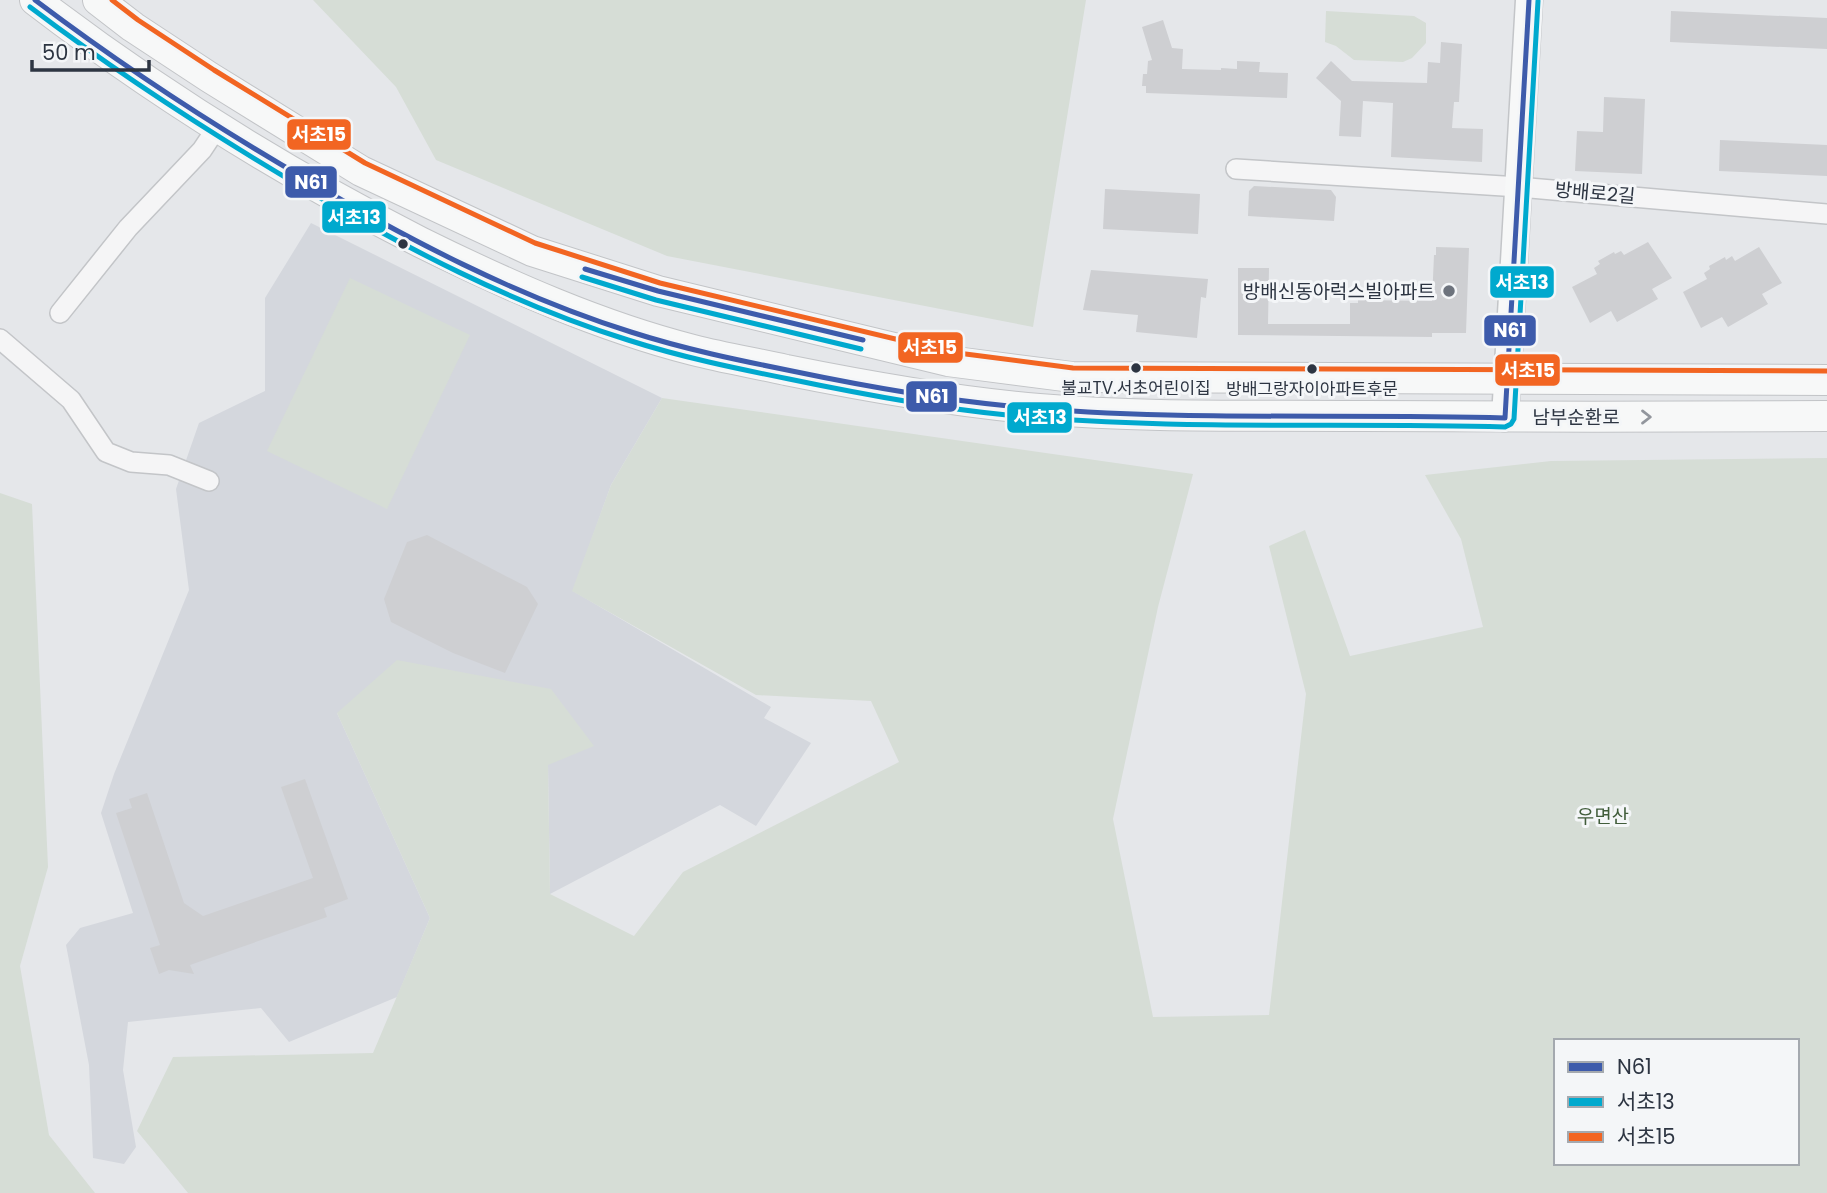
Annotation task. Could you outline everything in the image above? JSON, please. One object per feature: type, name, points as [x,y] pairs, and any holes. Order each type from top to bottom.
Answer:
[{"type":"main road","name":"남부순환로","points":[[35,0],[97,48],[327,192],[513,286],[599,320],[692,350],[859,385],[1039,409],[1156,414],[1505,418],[1827,416]]},
{"type":"main road","name":"남부순환로","points":[[98,0],[133,27],[209,77],[361,171],[532,251],[658,291],[948,361],[1072,377],[1827,380]]},
{"type":"main road","points":[[1505,418],[1528,0]]},
{"type":"street","points":[[60,313],[128,228],[201,150],[218,126]]},
{"type":"street","name":"방배로2길","points":[[1236,169],[1519,187],[1827,214]]},
{"type":"street","points":[[0,339],[71,400],[106,452],[131,463],[169,465],[209,481]]},
{"type":"shaded area","points":[[311,223],[662,398],[611,485],[573,591],[771,707],[764,718],[811,743],[756,826],[720,805],[550,894],[548,765],[337,713],[430,918],[397,997],[289,1042],[261,1008],[128,1022],[123,1070],[136,1147],[124,1164],[93,1158],[89,1065],[66,945],[80,928],[133,913],[101,813],[114,774],[189,590],[176,489],[199,423],[265,391],[265,298]]},
{"type":"green space","points":[[313,0],[1086,0],[1033,327],[667,256],[436,160],[396,87]]},
{"type":"green space","points":[[1326,11],[1414,16],[1426,23],[1426,43],[1412,58],[1403,62],[1354,60],[1336,46],[1325,42]]},
{"type":"green space","points":[[350,278],[470,335],[387,509],[267,451]]},
{"type":"green space","name":"우면산","points":[[662,398],[1193,474],[1158,607],[1113,819],[1153,1017],[1269,1015],[1306,694],[1269,546],[1305,530],[1350,656],[1483,627],[1461,539],[1425,475],[1551,461],[1827,458],[1827,1193],[188,1193],[137,1131],[173,1057],[373,1053],[430,918],[337,713],[397,660],[551,689],[594,746],[548,765],[550,894],[634,936],[683,872],[899,762],[871,701],[756,695],[572,591],[611,485]]},
{"type":"green space","points":[[0,493],[32,504],[48,867],[20,966],[49,1135],[95,1193],[0,1193]]},
{"type":"building","points":[[1671,11],[1827,18],[1827,49],[1670,42]]},
{"type":"building","points":[[1163,20],[1172,48],[1183,49],[1182,69],[1237,69],[1237,61],[1260,62],[1259,72],[1288,73],[1287,98],[1146,93],[1146,86],[1142,86],[1143,74],[1147,74],[1148,61],[1152,60],[1142,27]]},
{"type":"building","points":[[1441,42],[1462,44],[1459,102],[1454,102],[1452,128],[1483,129],[1482,162],[1391,157],[1393,103],[1363,101],[1361,137],[1339,136],[1341,101],[1316,78],[1331,61],[1352,81],[1427,83],[1428,62],[1440,63]]},
{"type":"building","points":[[1604,97],[1645,99],[1642,174],[1575,171],[1577,131],[1603,132]]},
{"type":"building","points":[[1720,140],[1827,145],[1827,176],[1719,171]]},
{"type":"building","points":[[1254,186],[1331,190],[1336,197],[1334,221],[1248,216],[1249,191]]},
{"type":"building","points":[[1105,189],[1200,194],[1198,234],[1103,229]]},
{"type":"building","points":[[1648,242],[1672,278],[1652,289],[1658,299],[1617,322],[1611,311],[1590,323],[1572,287],[1597,274],[1594,268],[1600,264],[1598,261],[1614,252],[1615,254],[1621,251],[1624,255]]},
{"type":"building","name":"방배신동아럭스빌아파트","points":[[1436,247],[1469,248],[1466,333],[1432,333],[1432,337],[1238,335],[1238,268],[1269,268],[1268,324],[1350,324],[1350,303],[1358,303],[1358,300],[1432,301]]},
{"type":"building","points":[[1759,247],[1782,283],[1762,294],[1768,304],[1728,327],[1722,317],[1701,328],[1683,292],[1707,279],[1704,273],[1710,269],[1709,266],[1725,257],[1726,260],[1732,256],[1735,261]]},
{"type":"building","points":[[1091,270],[1208,279],[1206,298],[1201,297],[1197,338],[1136,332],[1138,315],[1083,310]]},
{"type":"building","points":[[427,535],[527,587],[538,604],[505,673],[453,653],[391,622],[384,599],[407,542]]},
{"type":"building","points":[[305,779],[348,899],[324,908],[327,917],[190,965],[194,974],[169,970],[159,974],[150,948],[160,945],[116,813],[132,808],[129,799],[147,793],[184,903],[203,916],[313,878],[281,787]]},
{"type":"transit line","name":"N61","points":[[35,0],[133,71],[201,115],[382,223],[504,284],[588,318],[651,338],[846,382],[1009,406],[1195,416],[1505,418],[1529,0]]},
{"type":"transit line","name":"서초15","points":[[112,0],[214,70],[365,163],[535,243],[660,283],[950,352],[1073,368],[1827,371]]},
{"type":"transit line","name":"서초13","points":[[30,7],[95,55],[196,122],[379,231],[501,292],[585,326],[648,346],[843,390],[1007,415],[1193,425],[1505,427],[1514,419],[1538,1]]},
{"type":"transit line","name":"N61","points":[[585,269],[658,291],[863,340]]},
{"type":"transit line","name":"서초13","points":[[582,277],[656,300],[861,349]]},
{"type":"place","name":"방배신동아럭스빌아파트","points":[[1449,291]]},
{"type":"place","name":"불교TV.서초어린이집","points":[[1136,368]]},
{"type":"place","name":"방배그랑자이아파트후문","points":[[1312,369]]}]
